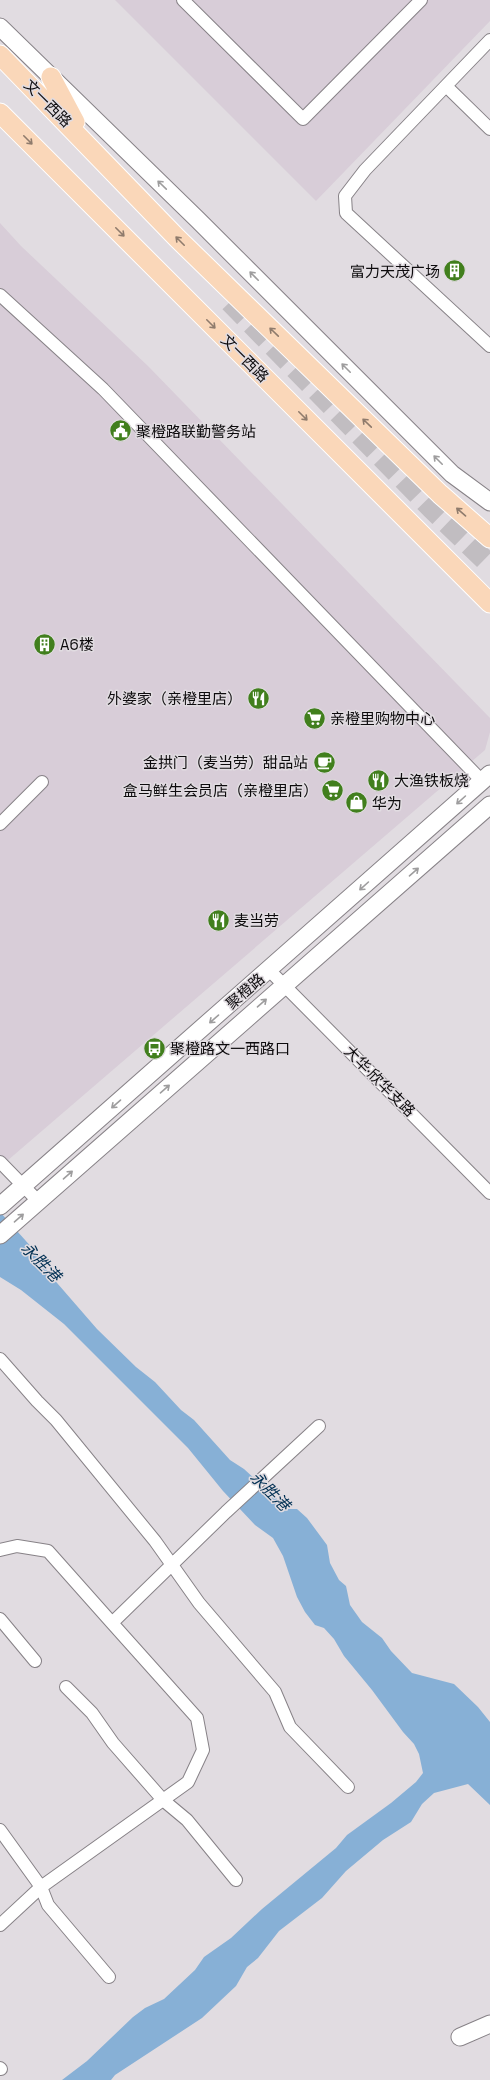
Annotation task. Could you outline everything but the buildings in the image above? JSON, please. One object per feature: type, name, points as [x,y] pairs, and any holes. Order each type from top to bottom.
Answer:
[{"type":"main road","name":"文一西路","points":[[0,55],[189,249],[440,494],[490,538]]},
{"type":"main road","points":[[50,77],[86,142]]},
{"type":"main road","name":"文一西路","points":[[0,113],[490,603]]},
{"type":"main road","points":[[403,516],[451,548],[490,585]]},
{"type":"street","points":[[183,0],[303,119],[421,0]]},
{"type":"street","points":[[0,27],[198,220],[452,474],[490,502]]},
{"type":"street","points":[[490,40],[365,170],[345,196],[346,213],[490,346]]},
{"type":"street","points":[[446,86],[490,129]]},
{"type":"street","points":[[0,295],[103,389],[486,777]]},
{"type":"street","name":"聚橙路","points":[[0,1206],[486,777]]},
{"type":"street","points":[[0,824],[42,782]]},
{"type":"street","name":"聚橙路","points":[[0,1235],[283,985],[490,805]]},
{"type":"street","name":"大华·欣华支路","points":[[269,970],[490,1193]]},
{"type":"street","points":[[0,1162],[38,1201]]},
{"type":"street","points":[[0,1359],[36,1401],[56,1420],[155,1541],[198,1602],[275,1692],[290,1727],[348,1787]]},
{"type":"street","points":[[112,1623],[171,1564],[319,1426]]},
{"type":"street","points":[[0,1550],[17,1546],[48,1551],[197,1718],[203,1750],[188,1782],[41,1887],[0,1925]]},
{"type":"street","points":[[0,1619],[35,1661]]},
{"type":"street","points":[[66,1687],[92,1713],[113,1743],[163,1800],[187,1820],[236,1880]]},
{"type":"street","points":[[0,1830],[41,1887],[48,1905],[109,1977]]},
{"type":"street","points":[[460,2037],[490,2024]]},
{"type":"shaded area","points":[[115,0],[490,0],[490,21],[316,201]]},
{"type":"shaded area","points":[[0,223],[21,246],[148,366],[490,718],[490,732],[485,750],[0,1167]]},
{"type":"water","name":"永胜港","points":[[0,1212],[34,1250],[51,1276],[97,1329],[136,1367],[155,1382],[181,1410],[194,1420],[230,1460],[244,1469],[288,1509],[297,1509],[307,1518],[327,1545],[330,1563],[339,1580],[346,1586],[350,1605],[362,1622],[382,1638],[391,1651],[412,1673],[454,1684],[478,1707],[490,1722],[490,1805],[468,1784],[434,1793],[422,1804],[411,1822],[383,1840],[346,1871],[322,1898],[279,1931],[258,1958],[247,1967],[236,1986],[202,2018],[115,2075],[111,2080],[62,2080],[87,2061],[133,2017],[145,2008],[164,1999],[195,1970],[204,1957],[231,1938],[262,1909],[336,1848],[347,1835],[391,1803],[416,1782],[423,1773],[419,1754],[414,1744],[344,1656],[334,1639],[324,1628],[315,1625],[305,1612],[297,1597],[283,1556],[273,1538],[255,1525],[223,1491],[188,1448],[64,1324],[21,1290],[0,1277]]},
{"type":"tunnel","points":[[230,302],[432,509],[490,565]]},
{"type":"place","name":"富力天茂广场","points":[[455,271]]},
{"type":"place","name":"聚橙路联勤警务站","points":[[121,431]]},
{"type":"place","name":"A6楼","points":[[45,644]]},
{"type":"place","name":"外婆家（亲橙里店）","points":[[258,698]]},
{"type":"place","name":"亲橙里购物中心","points":[[315,718]]},
{"type":"place","name":"金拱门（麦当劳）甜品站","points":[[324,762]]},
{"type":"place","name":"大渔铁板烧","points":[[379,780]]},
{"type":"place","name":"盒马鲜生会员店（亲橙里店）","points":[[333,790]]},
{"type":"place","name":"华为","points":[[357,803]]},
{"type":"place","name":"麦当劳","points":[[219,920]]},
{"type":"place","name":"聚橙路文一西路口","points":[[155,1048]]}]
